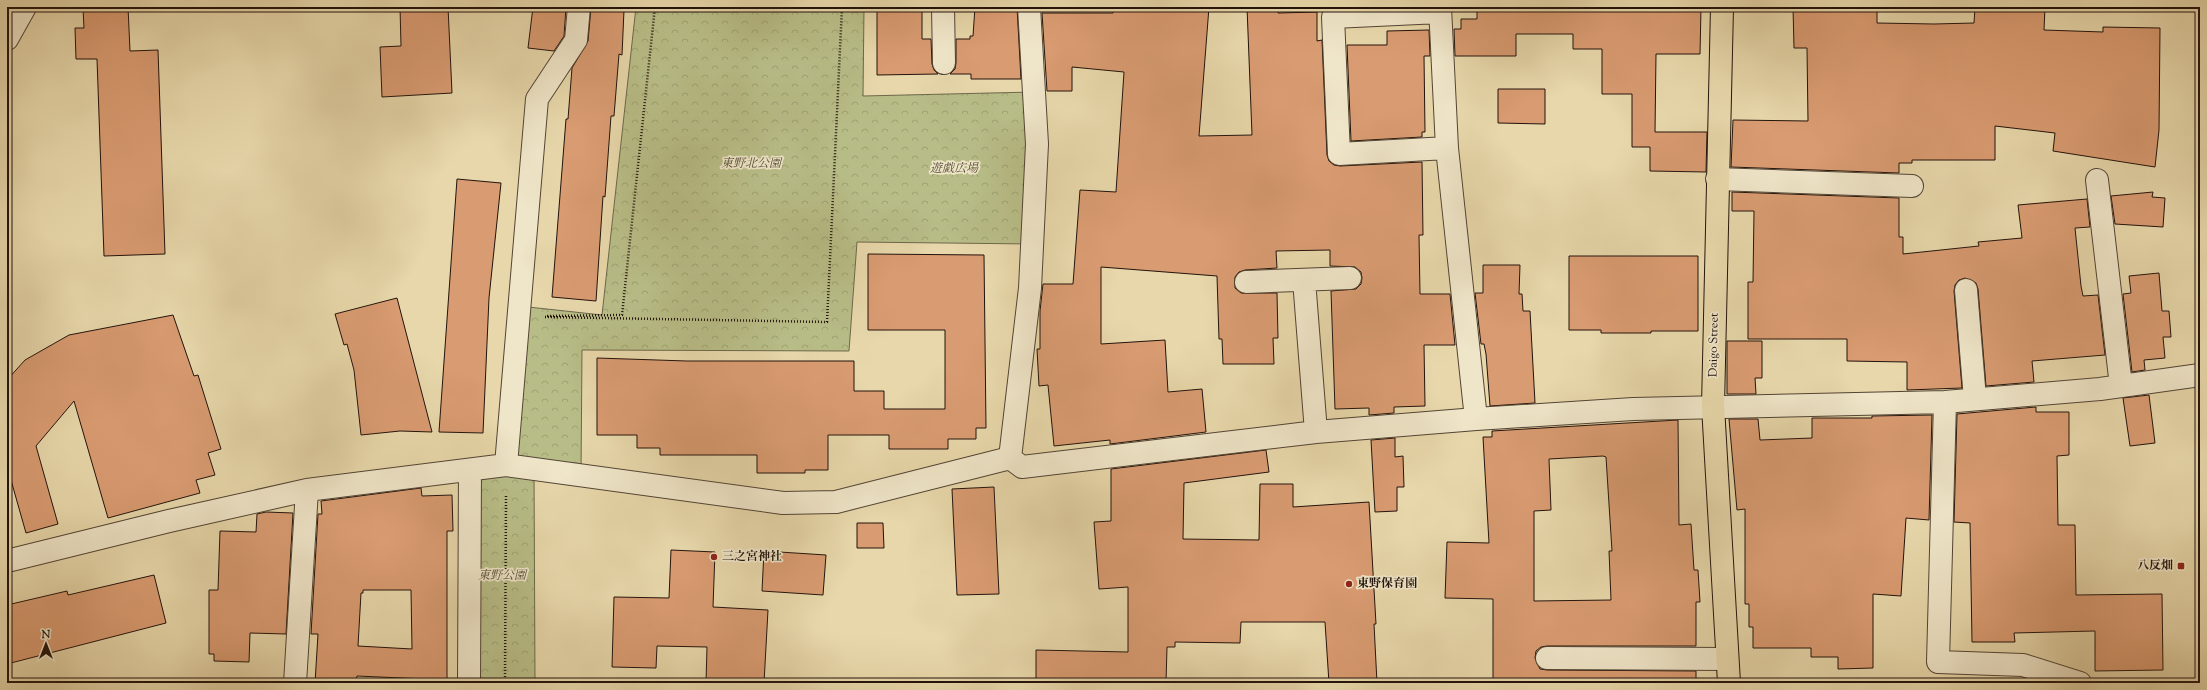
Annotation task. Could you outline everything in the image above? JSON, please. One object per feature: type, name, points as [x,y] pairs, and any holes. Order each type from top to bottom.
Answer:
[{"type":"main road","name":"Daigo Street","points":[[1722,7],[1713,406],[1729,683]]},
{"type":"street","points":[[7,39],[25,7]]},
{"type":"street","points":[[506,465],[537,99],[576,40],[579,7]]},
{"type":"street","points":[[943,7],[944,63]]},
{"type":"street","points":[[1010,458],[1030,288],[1037,144],[1029,7]]},
{"type":"street","points":[[1447,148],[1339,154],[1333,17],[1440,10],[1447,148],[1463,284],[1476,419]]},
{"type":"street","points":[[1717,179],[1912,186]]},
{"type":"street","points":[[2097,180],[2121,386]]},
{"type":"street","points":[[1246,282],[1350,278]]},
{"type":"street","points":[[1304,280],[1316,432]]},
{"type":"street","points":[[1966,290],[1975,399]]},
{"type":"street","points":[[1010,458],[1022,467],[1316,432],[1476,419],[1633,408],[1945,402],[2100,389],[2200,375]]},
{"type":"street","points":[[1945,402],[1938,662],[2023,665],[2080,683]]},
{"type":"street","points":[[7,562],[169,521],[307,490],[506,465],[783,503],[836,502],[1010,458]]},
{"type":"street","points":[[469,683],[470,470]]},
{"type":"street","points":[[295,683],[307,490]]},
{"type":"street","points":[[1547,658],[1727,659]]},
{"type":"path","points":[[518,316],[622,315],[655,7]]},
{"type":"path","points":[[518,316],[827,322],[842,7]]},
{"type":"path","points":[[505,683],[506,465]]},
{"type":"green space","name":"東野北公園","points":[[636,7],[864,7],[863,96],[1034,92],[1032,244],[857,242],[849,351],[582,350],[581,476],[534,470],[535,683],[469,683],[470,470],[506,465],[519,306],[602,315]]},
{"type":"building","points":[[128,7],[130,51],[158,50],[165,254],[104,256],[97,59],[76,59],[75,28],[84,28],[83,8]]},
{"type":"building","points":[[400,7],[448,7],[452,93],[382,97],[380,47],[401,46]]},
{"type":"building","points":[[533,7],[566,7],[564,36],[554,51],[528,48]]},
{"type":"building","points":[[877,7],[922,7],[922,39],[931,39],[932,64],[934,70],[938,74],[877,75]]},
{"type":"building","points":[[975,7],[1017,7],[1021,79],[971,79],[971,74],[950,74],[955,69],[956,39],[970,39],[970,36],[973,36]]},
{"type":"building","points":[[1114,7],[1209,7],[1199,136],[1252,135],[1247,7],[1278,7],[1278,13],[1317,12],[1317,41],[1322,40],[1327,155],[1329,161],[1334,165],[1340,166],[1422,162],[1423,235],[1419,235],[1420,294],[1450,294],[1455,345],[1424,345],[1425,406],[1394,407],[1394,413],[1369,415],[1369,408],[1335,409],[1331,291],[1356,289],[1361,284],[1362,278],[1361,272],[1355,267],[1330,266],[1330,250],[1276,251],[1277,268],[1245,270],[1239,272],[1235,277],[1235,288],[1241,293],[1277,293],[1278,338],[1273,338],[1274,364],[1223,364],[1222,339],[1219,339],[1217,276],[1101,267],[1101,344],[1165,340],[1168,392],[1202,389],[1206,432],[1110,444],[1110,440],[1054,446],[1048,385],[1039,386],[1037,349],[1040,349],[1040,311],[1043,284],[1073,284],[1080,190],[1116,192],[1124,72],[1072,67],[1072,91],[1047,91],[1042,13],[1113,13]]},
{"type":"building","points":[[1477,7],[1701,7],[1700,54],[1656,54],[1655,132],[1707,132],[1706,172],[1650,171],[1650,147],[1632,147],[1632,94],[1602,94],[1602,49],[1573,49],[1573,34],[1516,34],[1516,56],[1455,56],[1454,29],[1461,29],[1461,19],[1477,19]]},
{"type":"building","points":[[1793,7],[1877,7],[1877,23],[1934,24],[1974,23],[1975,7],[2045,7],[2044,30],[2103,32],[2103,27],[2160,28],[2159,130],[2155,167],[2053,151],[2055,133],[1995,126],[1995,160],[1912,160],[1912,163],[1899,163],[1899,173],[1731,167],[1733,120],[1808,121],[1807,48],[1794,48]]},
{"type":"building","points":[[591,8],[624,10],[622,55],[619,54],[614,116],[611,116],[605,197],[603,196],[596,301],[552,297],[566,119],[568,119],[572,68],[588,41]]},
{"type":"building","points":[[1429,30],[1430,56],[1424,56],[1425,132],[1422,132],[1422,137],[1351,141],[1347,45],[1387,45],[1387,31]]},
{"type":"building","points":[[1498,89],[1545,89],[1545,124],[1498,123]]},
{"type":"building","points":[[457,179],[501,183],[489,298],[483,433],[439,432]]},
{"type":"building","points":[[1732,192],[1899,198],[1899,237],[1903,237],[1903,254],[1979,246],[1978,242],[2022,238],[2018,205],[2087,199],[2090,227],[2075,228],[2081,286],[2083,296],[2098,295],[2105,355],[2032,361],[2034,382],[1986,386],[1978,289],[1976,283],[1965,278],[1959,280],[1955,285],[1954,291],[1962,388],[1907,390],[1907,362],[1847,361],[1847,339],[1748,339],[1748,282],[1753,282],[1754,211],[1732,211]]},
{"type":"building","points":[[2153,192],[2152,197],[2165,198],[2163,227],[2115,224],[2111,196]]},
{"type":"building","points":[[868,254],[984,255],[986,428],[976,428],[976,439],[948,439],[948,449],[889,449],[889,435],[828,435],[828,470],[805,470],[805,473],[757,473],[757,455],[660,455],[660,448],[637,448],[637,435],[597,435],[597,358],[687,361],[854,361],[854,391],[884,391],[884,409],[945,409],[945,330],[868,330]]},
{"type":"building","points":[[1569,256],[1698,256],[1698,331],[1601,333],[1601,330],[1569,330]]},
{"type":"building","points":[[1483,265],[1520,265],[1519,294],[1522,294],[1523,311],[1530,311],[1535,403],[1490,406],[1486,354],[1484,344],[1481,344],[1475,293],[1483,293]]},
{"type":"building","points":[[2159,273],[2162,311],[2169,311],[2171,337],[2163,337],[2165,358],[2144,360],[2145,370],[2132,372],[2123,294],[2131,293],[2129,276]]},
{"type":"building","points":[[397,298],[432,432],[400,431],[361,435],[354,370],[347,344],[344,345],[335,314]]},
{"type":"building","points":[[173,315],[194,376],[198,375],[221,449],[208,453],[215,475],[196,480],[200,493],[108,518],[74,401],[36,446],[58,524],[26,533],[7,466],[7,380],[25,360],[69,335]]},
{"type":"building","points":[[1727,341],[1762,341],[1762,378],[1755,378],[1756,394],[1727,394]]},
{"type":"building","points":[[2149,395],[2155,443],[2130,446],[2123,398]]},
{"type":"building","points":[[2036,407],[2036,412],[2069,412],[2069,455],[2057,456],[2058,525],[2075,525],[2076,595],[2162,594],[2163,670],[2095,671],[2095,631],[2014,633],[2015,642],[1972,642],[1970,523],[1954,522],[1957,414]]},
{"type":"building","points":[[1932,415],[1929,520],[1906,518],[1901,596],[1873,594],[1873,668],[1838,669],[1838,657],[1811,657],[1811,648],[1753,648],[1753,627],[1749,627],[1749,604],[1745,604],[1745,509],[1737,510],[1729,419],[1758,419],[1760,440],[1812,438],[1812,418],[1872,418],[1872,416]]},
{"type":"building","points":[[1678,420],[1679,525],[1691,524],[1694,570],[1698,570],[1700,602],[1696,602],[1696,646],[1547,646],[1541,647],[1536,651],[1535,658],[1540,669],[1547,670],[1696,671],[1696,683],[1493,683],[1493,599],[1445,598],[1447,542],[1489,543],[1483,437],[1492,437],[1492,431]],"holes":[[[1606,457],[1612,551],[1609,551],[1611,600],[1534,601],[1534,511],[1551,510],[1549,459]]]},
{"type":"building","points":[[1395,438],[1395,457],[1403,456],[1404,487],[1397,487],[1397,511],[1375,512],[1371,440]]},
{"type":"building","points":[[1266,450],[1269,472],[1184,483],[1183,539],[1259,540],[1260,484],[1293,484],[1293,507],[1369,502],[1376,624],[1374,624],[1377,683],[1329,683],[1325,622],[1241,622],[1240,643],[1175,642],[1175,647],[1167,647],[1166,683],[1036,683],[1036,650],[1128,652],[1128,587],[1099,589],[1094,522],[1111,521],[1111,469]]},
{"type":"building","points":[[994,487],[999,594],[957,595],[952,489]]},
{"type":"building","points":[[421,488],[422,496],[452,495],[453,531],[447,531],[447,680],[357,676],[356,683],[315,683],[318,634],[311,634],[318,514],[322,514],[321,501]],"holes":[[[363,590],[411,590],[412,649],[358,646],[361,593],[363,593]]]},
{"type":"building","points":[[266,512],[293,513],[286,634],[250,633],[249,662],[214,661],[214,654],[209,654],[209,590],[218,590],[220,531],[256,532],[257,514]]},
{"type":"building","points":[[857,523],[883,523],[884,548],[857,548]]},
{"type":"building","points":[[671,550],[715,552],[713,607],[768,610],[764,683],[706,683],[707,647],[657,646],[656,668],[612,667],[614,597],[669,598]]},
{"type":"building","points":[[764,551],[826,555],[823,595],[762,591]]},
{"type":"building","points":[[154,575],[166,623],[7,664],[7,605],[67,591],[68,595]]},
{"type":"place","name":"三之宮神社","points":[[714,557]]},
{"type":"place","name":"八反畑","points":[[2181,566]]},
{"type":"place","name":"東野保育園","points":[[1349,584]]},
{"type":"park label","name":"遊戯広場","points":[[954,169]]},
{"type":"park label","name":"東野公園","points":[[502,576]]}]
